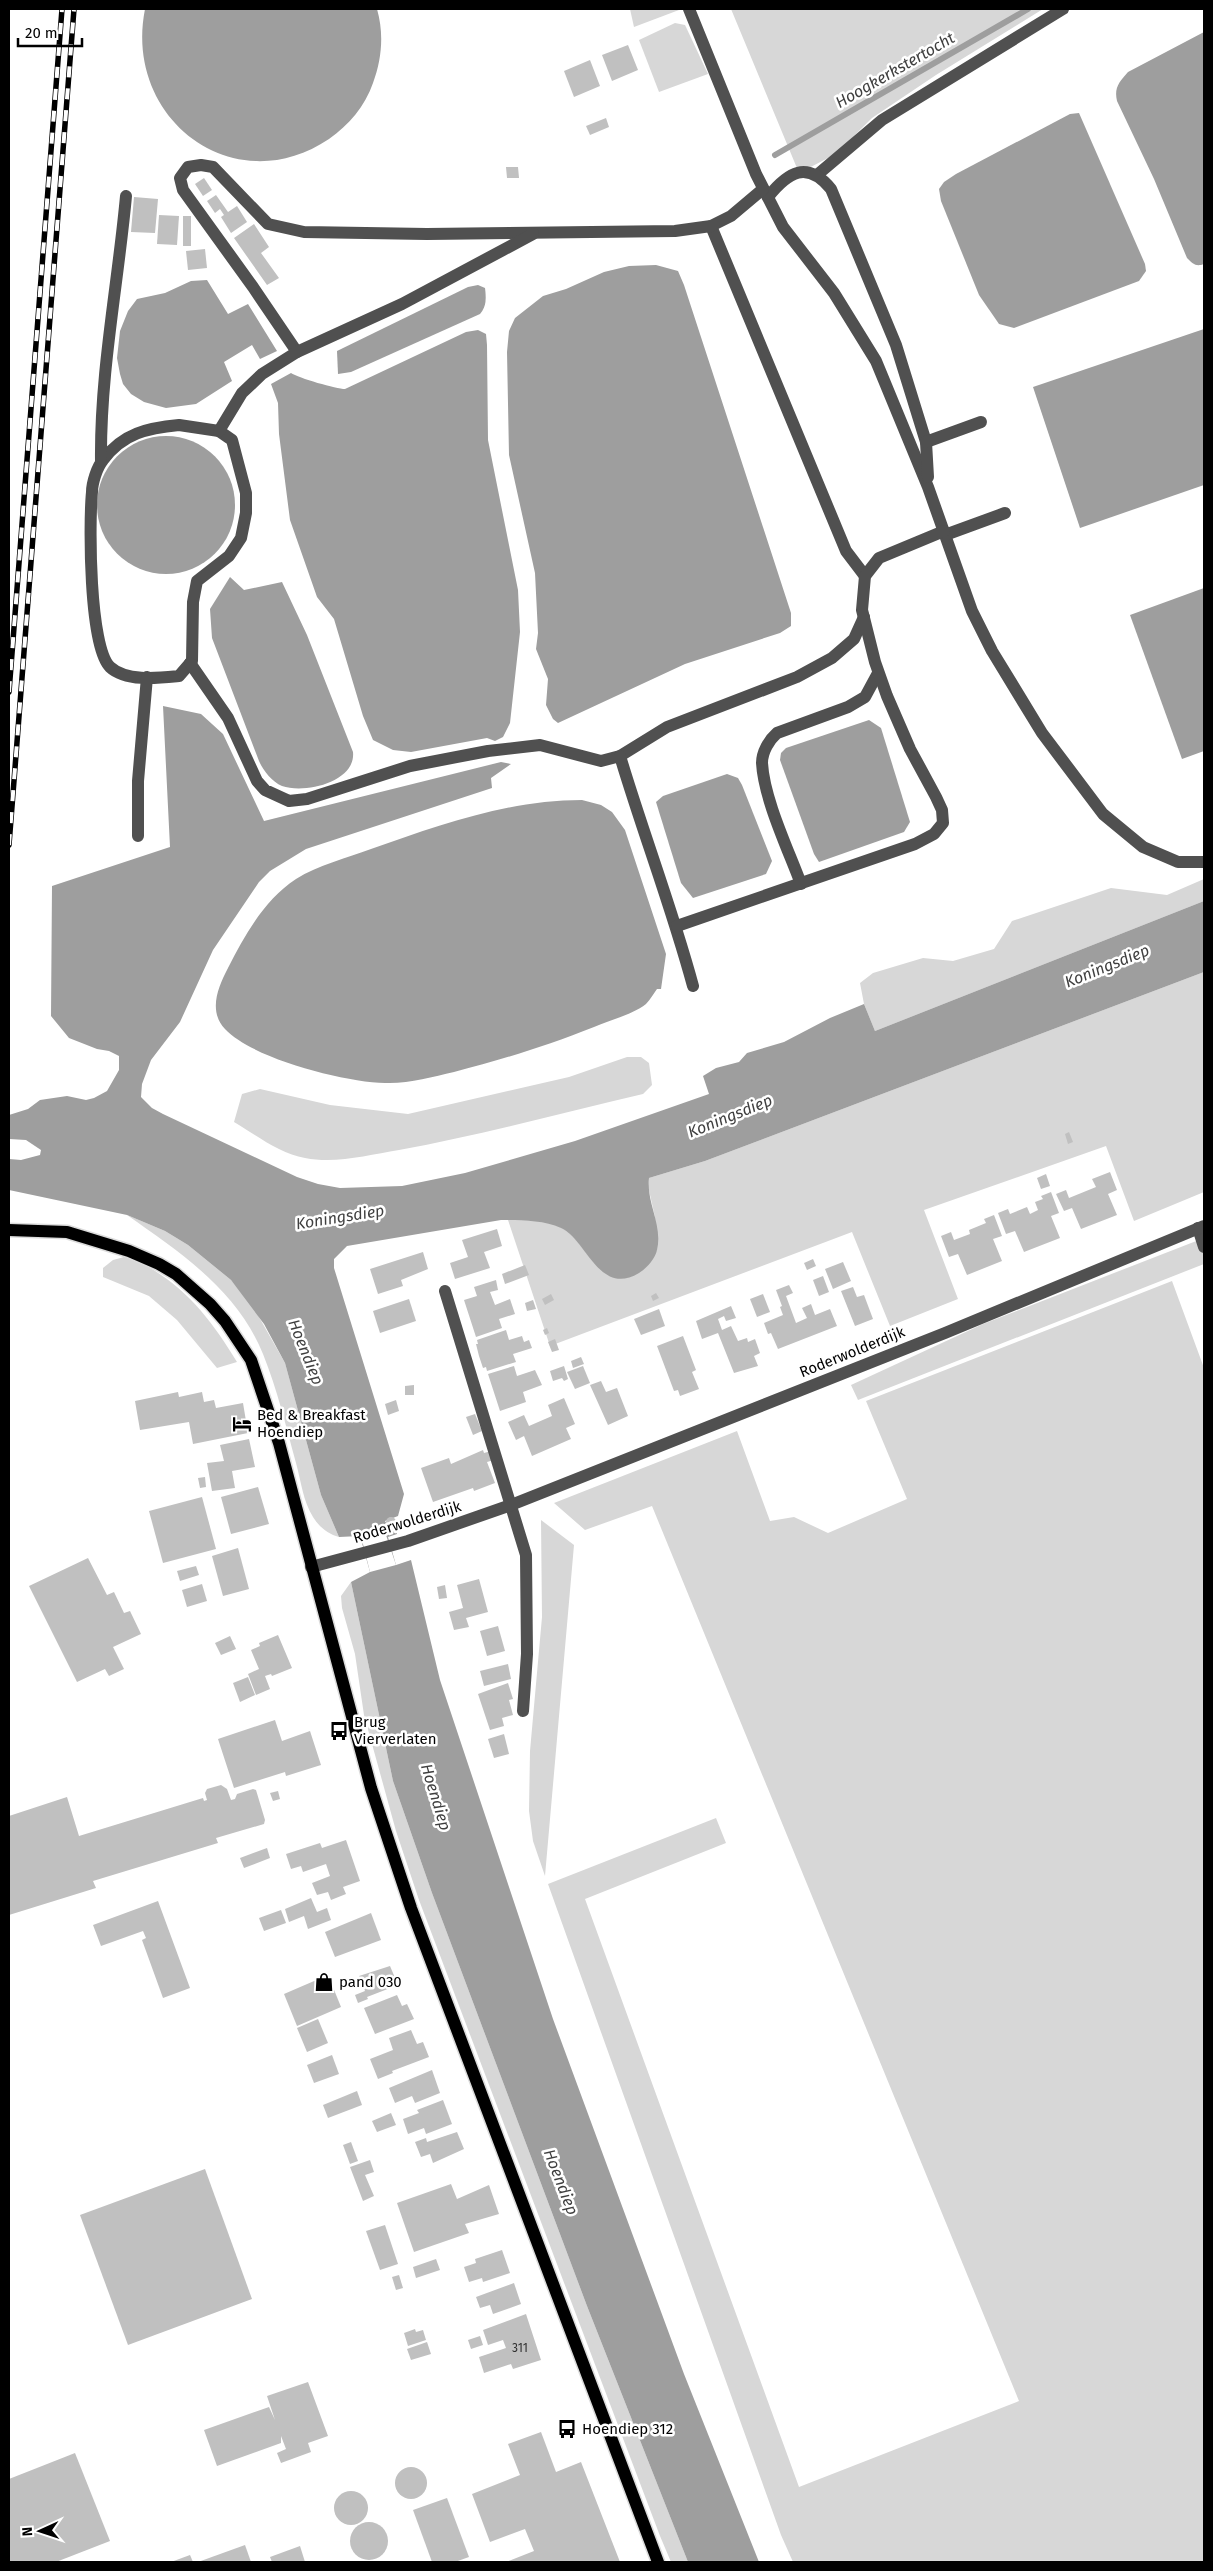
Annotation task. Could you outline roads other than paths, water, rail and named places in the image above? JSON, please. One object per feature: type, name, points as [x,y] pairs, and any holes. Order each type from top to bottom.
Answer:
[{"type":"main road","points":[[9,1230],[67,1232],[129,1251],[159,1264],[176,1274],[210,1304],[251,1360],[261,1384],[279,1443],[371,1788],[411,1908],[658,2562]]},
{"type":"street","points":[[690,9],[766,193],[783,227],[834,292],[876,361],[928,487],[972,611],[992,651],[1042,733],[1103,814],[1143,847],[1178,862],[1204,862]]},
{"type":"street","points":[[817,175],[882,120],[1063,9]]},
{"type":"street","points":[[297,352],[254,287],[183,190],[180,178],[188,167],[200,165],[213,167],[268,224],[304,232],[427,234],[675,231],[711,226],[731,216],[766,193],[781,180],[792,174],[808,172],[820,176],[831,189],[896,345],[926,442],[928,487]]},
{"type":"street","points":[[102,461],[120,442],[148,428],[179,425],[219,431],[232,440],[246,493],[246,513],[241,538],[230,556],[197,581],[193,602],[190,663],[179,676],[130,676],[111,668],[105,661],[97,637],[92,490],[102,461],[101,424],[108,339],[119,272],[126,196]]},
{"type":"street","points":[[711,226],[846,551],[865,576]]},
{"type":"street","points":[[219,431],[242,393],[262,374],[297,352],[402,304],[535,233]]},
{"type":"street","points":[[926,442],[981,422]]},
{"type":"street","points":[[677,926],[916,844],[934,834],[943,823],[939,803],[910,749],[878,673],[862,610],[865,576],[879,558],[944,533],[1005,513]]},
{"type":"street","points":[[190,663],[228,718],[257,780],[265,790],[288,801],[307,799],[410,766],[488,751],[540,745],[601,761],[620,756],[667,728],[797,677],[832,658],[854,639],[864,617]]},
{"type":"street","points":[[800,884],[768,792],[762,761],[769,741],[777,733],[848,707],[865,697],[878,673]]},
{"type":"street","points":[[138,836],[138,781],[147,677]]},
{"type":"street","points":[[620,756],[645,838],[677,926],[693,986]]},
{"type":"street","points":[[1201,1227],[1204,1246]]},
{"type":"street","name":"Roderwolderdijk","points":[[311,1567],[408,1541],[511,1505],[945,1333],[1201,1227]]},
{"type":"street","points":[[445,1291],[526,1555],[528,1654],[523,1711]]},
{"type":"water","points":[[145,9],[377,9],[381,37],[376,74],[370,91],[361,107],[343,128],[329,139],[293,156],[257,161],[223,155],[193,139],[169,115],[151,85],[143,49]]},
{"type":"water","points":[[1204,32],[1204,264],[1197,265],[1187,258],[1154,179],[1117,101],[1116,92],[1120,82],[1128,72]]},
{"type":"water","points":[[1079,113],[1145,264],[1146,271],[1139,281],[1014,328],[999,324],[979,295],[941,201],[939,189],[944,182],[956,174],[1070,114]]},
{"type":"water","points":[[656,265],[678,271],[684,285],[791,613],[791,626],[780,633],[685,664],[558,723],[553,719],[546,705],[548,679],[536,649],[538,633],[535,573],[509,455],[507,352],[509,331],[515,318],[543,296],[566,289],[604,272],[629,266]]},
{"type":"water","points":[[207,280],[228,314],[248,304],[277,351],[260,359],[252,345],[224,362],[232,381],[196,404],[166,408],[144,402],[131,394],[123,384],[117,358],[120,331],[128,311],[137,299],[165,293],[191,281]]},
{"type":"water","points":[[478,285],[485,288],[486,295],[485,305],[480,314],[351,372],[338,374],[337,351],[468,287]]},
{"type":"water","points":[[1204,329],[1204,485],[1080,528],[1033,387]]},
{"type":"water","points":[[478,330],[486,334],[488,440],[518,590],[520,632],[510,723],[503,737],[495,741],[487,738],[411,752],[393,750],[373,740],[363,716],[334,619],[317,597],[290,520],[279,434],[278,403],[271,384],[291,373],[301,378],[345,389],[466,332]]},
{"type":"water","points":[[166,436],[192,441],[215,456],[230,479],[235,505],[230,531],[215,554],[192,569],[166,574],[140,569],[117,554],[102,531],[97,505],[102,479],[117,456],[140,441]]},
{"type":"water","points":[[230,577],[244,590],[282,582],[307,635],[353,752],[352,762],[338,778],[315,787],[292,788],[275,782],[261,764],[212,638],[210,609]]},
{"type":"water","points":[[1204,588],[1204,751],[1182,759],[1130,615]]},
{"type":"water","points":[[163,706],[201,714],[223,734],[264,821],[501,762],[511,764],[491,778],[492,788],[306,849],[270,871],[259,882],[213,950],[180,1022],[151,1060],[142,1084],[141,1097],[152,1108],[297,1177],[318,1184],[340,1188],[402,1186],[465,1173],[575,1141],[709,1094],[703,1076],[716,1068],[739,1062],[747,1053],[784,1042],[830,1018],[864,1004],[875,1031],[1204,901],[1204,972],[705,1161],[649,1178],[650,1196],[658,1232],[658,1241],[654,1257],[648,1266],[639,1273],[625,1278],[614,1278],[595,1264],[579,1243],[561,1228],[547,1223],[524,1220],[501,1220],[347,1246],[334,1259],[334,1268],[404,1494],[398,1516],[385,1521],[388,1526],[394,1525],[397,1534],[388,1537],[396,1565],[411,1560],[440,1680],[553,2019],[684,2374],[759,2562],[688,2562],[587,2306],[432,1893],[393,1781],[351,1582],[370,1572],[360,1536],[339,1537],[321,1495],[285,1363],[264,1324],[231,1280],[188,1245],[165,1231],[127,1215],[9,1190],[9,1159],[21,1160],[40,1155],[41,1150],[26,1140],[9,1139],[9,1115],[28,1109],[40,1100],[67,1096],[86,1100],[94,1098],[107,1091],[119,1070],[119,1056],[69,1038],[51,1016],[52,886],[170,847]]},
{"type":"water","points":[[869,720],[881,728],[910,822],[904,832],[819,862],[814,854],[780,760],[781,753],[786,748]]},
{"type":"water","points":[[727,774],[738,778],[742,785],[772,861],[766,874],[693,898],[681,883],[656,802],[663,796]]},
{"type":"water","points":[[582,800],[601,805],[612,812],[625,830],[666,954],[661,989],[657,989],[640,1008],[576,1034],[508,1057],[429,1078],[394,1083],[368,1082],[347,1078],[300,1067],[277,1059],[238,1040],[220,1022],[217,1015],[216,999],[221,983],[234,956],[256,919],[285,887],[296,879],[333,862],[449,823],[528,804]]},
{"type":"waterway","name":"Hoogkerkstertocht","points":[[775,155],[1028,9]]},
{"type":"railway","points":[[9,692],[62,9]]},
{"type":"railway","points":[[9,845],[74,9]]},
{"type":"place","name":"Bed & Breakfast Hoendiep","points":[[242,1424]]},
{"type":"place","name":"Brug Vierverlaten","points":[[339,1731]]},
{"type":"place","name":"pand 030","points":[[324,1982]]},
{"type":"place","name":"Hoendiep 312","points":[[567,2429]]},
{"type":"water label","name":"Koningsdiep","points":[[1107,966]]},
{"type":"water label","name":"Koningsdiep","points":[[730,1116]]},
{"type":"water label","name":"Koningsdiep","points":[[340,1217]]},
{"type":"water label","name":"Hoendiep","points":[[306,1352]]},
{"type":"water label","name":"Hoendiep","points":[[436,1797]]},
{"type":"water label","name":"Hoendiep","points":[[561,2182]]}]
